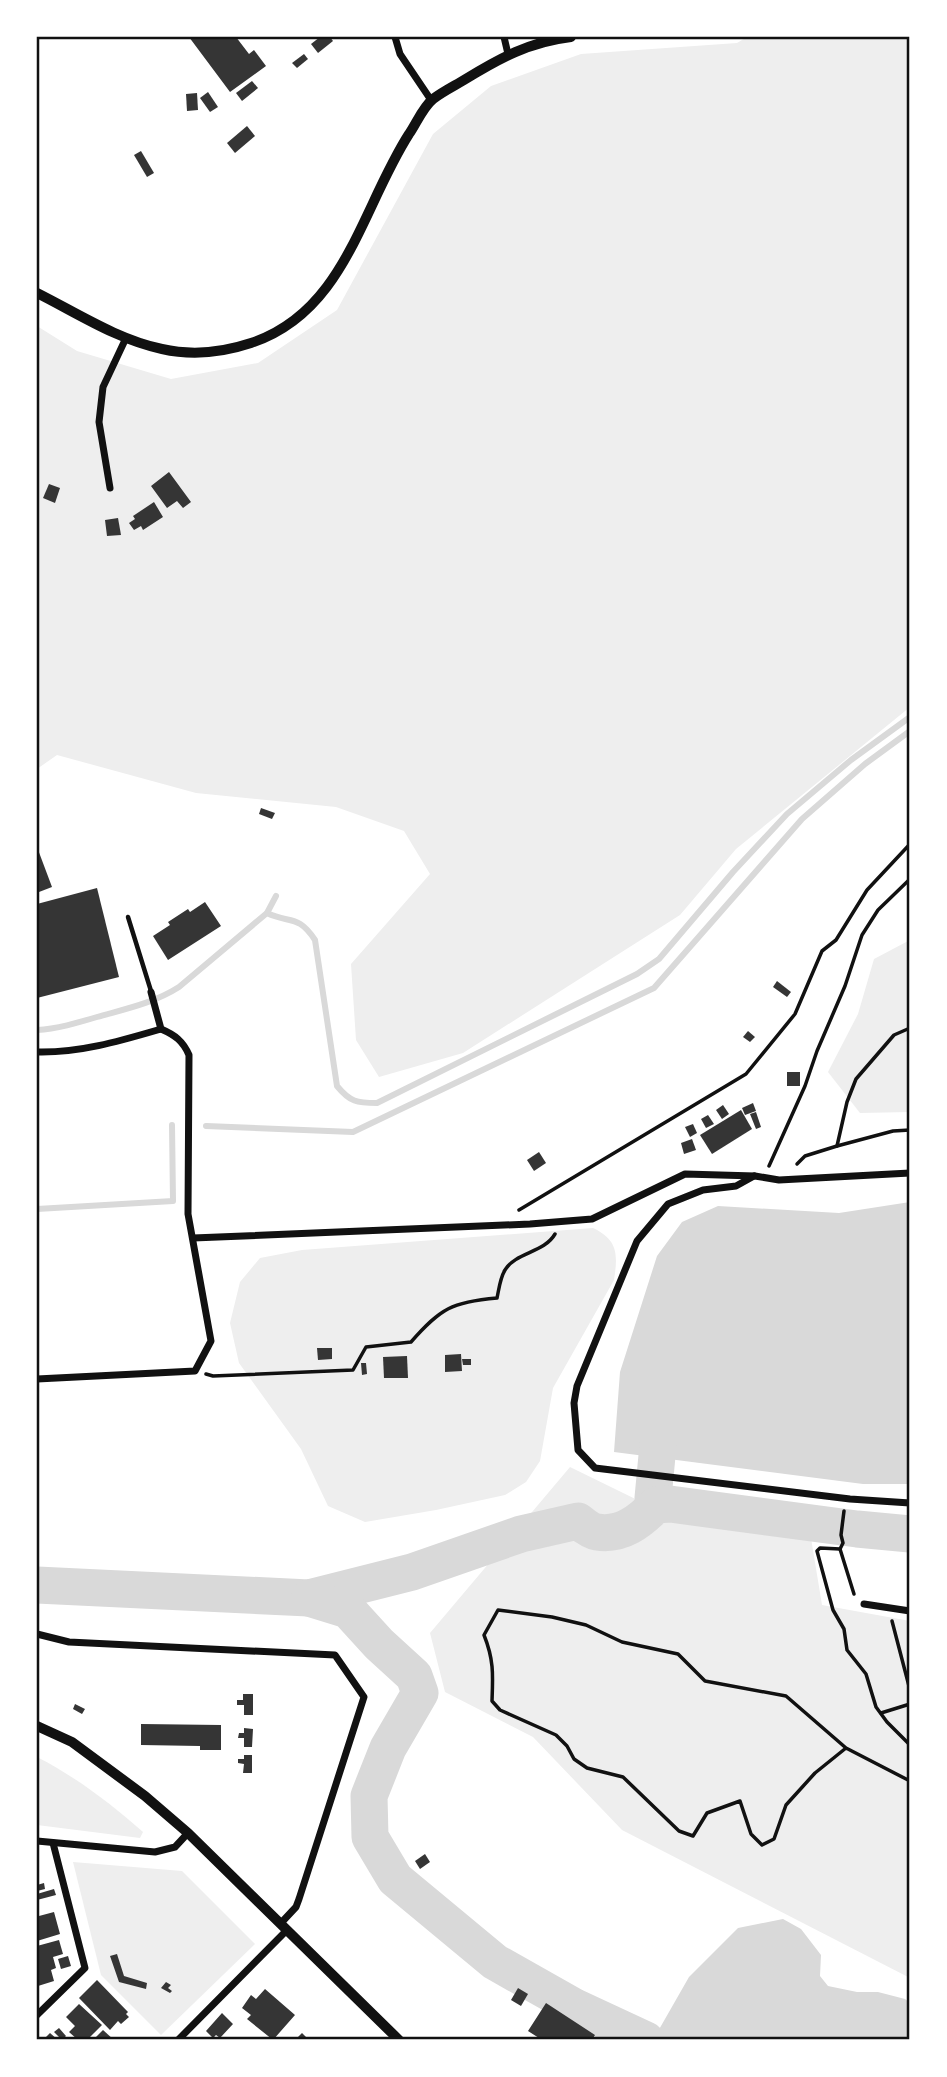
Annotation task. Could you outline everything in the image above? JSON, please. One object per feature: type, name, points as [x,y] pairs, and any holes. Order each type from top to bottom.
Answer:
[{"type":"street","points":[[395,37],[400,54],[431,100]]},
{"type":"street","points":[[504,37],[508,54]]},
{"type":"street","points":[[37,293],[126,338],[161,349],[193,354],[226,351],[286,328],[308,310],[328,287],[345,260],[396,155],[431,100],[508,54],[553,39],[571,37]]},
{"type":"street","points":[[110,488],[99,422],[103,387],[126,338]]},
{"type":"street","points":[[151,992],[161,1029]]},
{"type":"street","points":[[37,1052],[93,1047],[161,1029],[174,1034],[185,1045],[189,1055],[188,1214],[211,1341],[195,1371],[37,1379]]},
{"type":"street","points":[[193,1238],[592,1219],[685,1174],[755,1176],[779,1180],[910,1173]]},
{"type":"street","points":[[755,1176],[736,1186],[704,1190],[668,1204],[638,1241],[576,1386],[574,1403],[578,1450],[595,1468],[850,1499],[910,1503]]},
{"type":"street","points":[[864,1604],[910,1611]]},
{"type":"street","points":[[37,1634],[69,1642],[335,1655],[364,1697],[296,1907],[284,1926],[178,2040]]},
{"type":"street","points":[[37,1726],[72,1742],[145,1796],[188,1833],[399,2040]]},
{"type":"street","points":[[37,1841],[155,1852],[175,1847],[188,1833]]},
{"type":"street","points":[[37,2015],[85,1968],[53,1843]]},
{"type":"lane","points":[[128,917],[151,992]]},
{"type":"path","points":[[496,1224],[746,1074],[795,1014],[822,951],[836,940],[867,890],[910,844]]},
{"type":"path","points":[[764,1178],[805,1086],[862,936],[878,910],[910,879]]},
{"type":"path","points":[[837,1146],[847,1102],[856,1079],[894,1035],[910,1028]]},
{"type":"path","points":[[779,1180],[805,1156],[893,1130],[910,1130]]},
{"type":"path","points":[[195,1371],[213,1376],[353,1370],[366,1347],[411,1342],[442,1310],[466,1300],[497,1298],[506,1268],[546,1245],[555,1236],[555,1222]]},
{"type":"path","points":[[844,1511],[841,1535],[843,1543],[840,1549],[857,1602],[864,1604]]},
{"type":"path","points":[[840,1549],[817,1550],[833,1610],[844,1629],[847,1650],[866,1674],[876,1707],[910,1745]]},
{"type":"path","points":[[888,1608],[910,1689]]},
{"type":"path","points":[[846,1748],[815,1773],[786,1805],[774,1839],[762,1845],[751,1834],[740,1801],[707,1813],[693,1836],[679,1831],[623,1777],[587,1768],[574,1759],[567,1746],[556,1735],[500,1710],[492,1701],[494,1666],[484,1635],[498,1610],[517,1611],[586,1625],[622,1642],[678,1654],[705,1681],[786,1696],[846,1748],[910,1782]]},
{"type":"path","points":[[881,1713],[910,1704]]},
{"type":"shaded area","points":[[747,37],[910,37],[910,707],[736,849],[680,915],[463,1053],[379,1077],[356,1040],[351,964],[430,874],[404,831],[336,807],[196,793],[57,755],[37,769],[37,326],[77,351],[171,379],[258,363],[337,310],[433,134],[491,86],[581,54],[737,43]]},
{"type":"shaded area","points":[[910,940],[910,1112],[860,1113],[828,1072],[858,1014],[874,959]]},
{"type":"shaded area","points":[[910,1202],[910,1484],[863,1484],[614,1452],[620,1372],[657,1256],[682,1222],[718,1206],[839,1213]]},
{"type":"shaded area","points":[[593,1228],[612,1243],[616,1255],[614,1280],[553,1388],[540,1461],[526,1482],[505,1495],[365,1522],[328,1506],[301,1449],[239,1363],[230,1323],[240,1282],[260,1258],[302,1250]]},
{"type":"shaded area","points":[[570,1467],[662,1512],[810,1532],[822,1605],[910,1621],[910,1978],[622,1830],[533,1737],[445,1692],[430,1633]]},
{"type":"shaded area","points":[[37,1757],[105,1801],[143,1832],[140,1838],[37,1825]]},
{"type":"shaded area","points":[[73,1862],[182,1871],[255,1944],[161,2035],[101,1975]]},
{"type":"shaded area","points":[[783,1919],[801,1929],[821,1955],[820,1976],[828,1986],[857,1992],[878,1992],[905,1999],[910,2003],[910,2040],[653,2040],[689,1977],[738,1928]]},
{"type":"building","points":[[189,37],[236,37],[249,54],[254,50],[266,66],[230,92]]},
{"type":"building","points":[[320,37],[330,37],[333,41],[318,53],[311,44]]},
{"type":"building","points":[[304,54],[308,59],[297,68],[292,63]]},
{"type":"building","points":[[252,81],[258,88],[242,101],[236,93]]},
{"type":"building","points":[[208,92],[218,107],[210,112],[200,98]]},
{"type":"building","points":[[197,93],[198,110],[187,111],[186,94]]},
{"type":"building","points":[[247,126],[255,136],[235,153],[227,143]]},
{"type":"building","points":[[141,151],[154,173],[147,177],[134,155]]},
{"type":"building","points":[[169,472],[191,502],[183,508],[177,501],[167,508],[151,486]]},
{"type":"building","points":[[49,484],[60,488],[55,503],[43,498]]},
{"type":"building","points":[[154,502],[163,517],[143,530],[141,526],[134,530],[129,523],[135,519],[133,516]]},
{"type":"building","points":[[118,518],[121,535],[107,536],[105,520]]},
{"type":"building","points":[[261,808],[275,813],[272,819],[259,814]]},
{"type":"building","points":[[37,847],[52,887],[39,892],[37,886]]},
{"type":"building","points":[[97,888],[119,977],[37,998],[37,904]]},
{"type":"building","points":[[205,902],[221,926],[168,960],[153,936],[170,925],[168,922]]},
{"type":"building","points":[[777,981],[791,992],[787,997],[773,987]]},
{"type":"building","points":[[748,1031],[755,1037],[750,1042],[743,1037]]},
{"type":"building","points":[[787,1072],[800,1072],[800,1086],[787,1086]]},
{"type":"building","points":[[753,1103],[756,1111],[745,1115],[742,1108]]},
{"type":"building","points":[[723,1105],[729,1114],[722,1119],[716,1110]]},
{"type":"building","points":[[741,1110],[752,1129],[712,1154],[700,1135]]},
{"type":"building","points":[[756,1112],[761,1127],[756,1129],[750,1114]]},
{"type":"building","points":[[708,1115],[714,1124],[706,1128],[701,1119]]},
{"type":"building","points":[[693,1124],[697,1133],[690,1137],[685,1127]]},
{"type":"building","points":[[692,1139],[696,1150],[684,1154],[681,1143]]},
{"type":"building","points":[[539,1152],[546,1163],[534,1171],[527,1160]]},
{"type":"building","points":[[317,1348],[332,1348],[332,1359],[318,1360]]},
{"type":"building","points":[[461,1354],[462,1371],[445,1372],[445,1355]]},
{"type":"building","points":[[407,1356],[408,1378],[384,1378],[383,1357]]},
{"type":"building","points":[[462,1359],[471,1359],[471,1365],[463,1365]]},
{"type":"building","points":[[361,1363],[366,1363],[367,1374],[362,1375]]},
{"type":"building","points":[[243,1694],[253,1694],[253,1715],[244,1715],[244,1705],[237,1705],[237,1700],[243,1700]]},
{"type":"building","points":[[75,1704],[85,1709],[82,1714],[73,1709]]},
{"type":"building","points":[[141,1724],[221,1725],[221,1750],[200,1750],[200,1746],[141,1745]]},
{"type":"building","points":[[244,1728],[253,1729],[252,1747],[244,1747],[244,1738],[238,1738],[239,1733],[244,1733]]},
{"type":"building","points":[[244,1755],[252,1755],[252,1773],[243,1773],[244,1764],[238,1763],[238,1759],[244,1759]]},
{"type":"building","points":[[425,1854],[430,1862],[420,1869],[415,1861]]},
{"type":"building","points":[[44,1883],[45,1889],[37,1891],[37,1885]]},
{"type":"building","points":[[54,1889],[56,1895],[37,1900],[37,1894]]},
{"type":"building","points":[[37,1910],[39,1916],[54,1912],[60,1934],[37,1941]]},
{"type":"building","points":[[59,1940],[63,1954],[53,1957],[56,1968],[51,1970],[54,1981],[38,1986],[37,1946]]},
{"type":"building","points":[[117,1954],[124,1976],[147,1983],[146,1989],[119,1982],[110,1956]]},
{"type":"building","points":[[68,1956],[71,1966],[61,1969],[58,1959]]},
{"type":"building","points":[[97,1980],[128,2012],[126,2014],[129,2017],[121,2024],[118,2021],[110,2030],[79,1998]]},
{"type":"building","points":[[166,1982],[171,1985],[168,1988],[172,1991],[170,1993],[161,1988]]},
{"type":"building","points":[[518,1988],[528,1994],[521,2006],[511,2000]]},
{"type":"building","points":[[265,1989],[295,2015],[273,2040],[247,2019],[251,2015],[242,2008],[251,1995],[256,1999]]},
{"type":"building","points":[[546,2003],[595,2035],[592,2040],[538,2040],[539,2038],[528,2031]]},
{"type":"building","points":[[79,2004],[102,2025],[87,2040],[78,2040],[69,2032],[75,2026],[66,2017]]},
{"type":"building","points":[[222,2013],[233,2024],[220,2038],[216,2035],[213,2038],[206,2031]]},
{"type":"building","points":[[59,2028],[66,2036],[62,2040],[54,2032]]},
{"type":"building","points":[[103,2030],[114,2040],[93,2040]]},
{"type":"building","points":[[50,2033],[58,2040],[43,2040]]},
{"type":"building","points":[[302,2033],[309,2040],[295,2040]]},
{"type":"waterway","points":[[267,913],[304,926],[315,940],[337,1086],[354,1100],[377,1103],[637,974],[659,959],[787,814],[851,760],[910,717]]},
{"type":"waterway","points":[[206,1126],[353,1132],[654,988],[802,819],[865,764],[910,731]]},
{"type":"waterway","points":[[37,1030],[82,1021],[139,1005],[169,993],[267,913],[276,896]]},
{"type":"waterway","points":[[37,1209],[173,1201],[172,1125]]},
{"type":"waterway","points":[[656,1505],[653,1498],[658,1445]]},
{"type":"waterway","points":[[37,1585],[309,1598],[412,1572],[521,1534],[578,1521],[595,1531],[615,1532],[637,1522],[656,1505],[670,1504],[910,1534]]},
{"type":"waterway","points":[[309,1598],[348,1610],[379,1644],[414,1676],[420,1693],[388,1748],[369,1796],[370,1837],[395,1879],[495,1962],[575,2007],[646,2040]]}]
